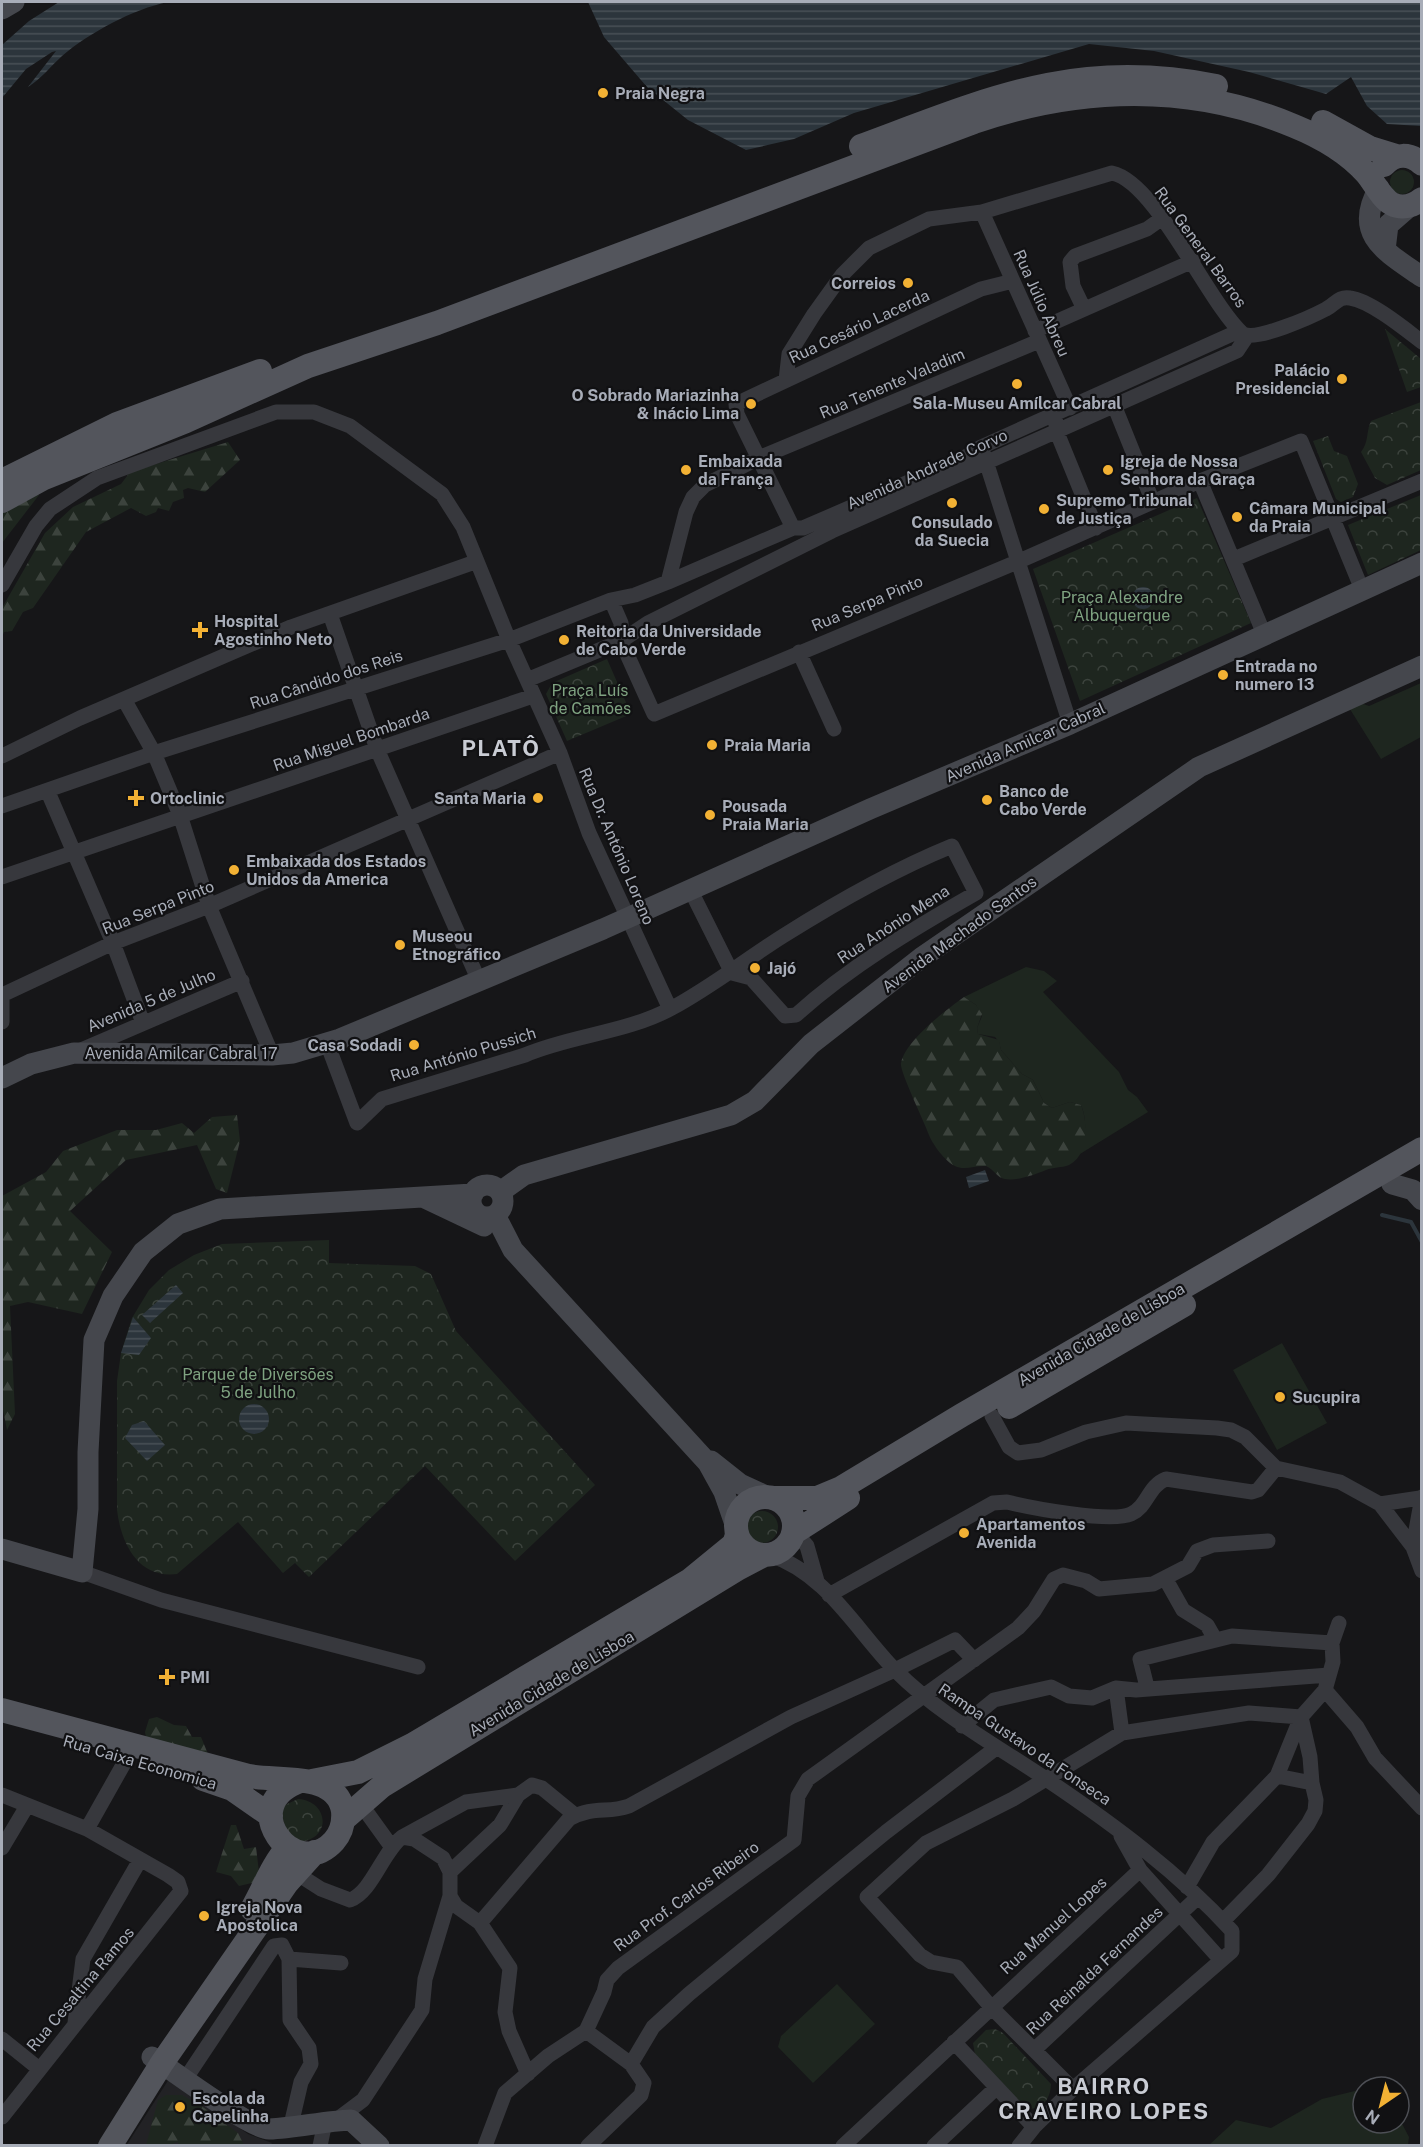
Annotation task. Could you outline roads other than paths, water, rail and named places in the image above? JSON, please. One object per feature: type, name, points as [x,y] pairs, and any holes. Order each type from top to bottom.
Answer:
[{"type":"main road","points":[[2,482],[117,424],[974,104],[1045,84],[1113,75],[1183,80],[1217,86],[1288,106],[1337,129],[1370,148],[1396,156],[1411,157],[1422,164]]},
{"type":"main road","points":[[2,501],[44,478],[186,421],[308,366],[448,319],[974,123],[1032,105],[1085,95],[1141,93],[1219,102],[1276,118],[1321,139],[1356,163],[1390,203],[1418,206]]},
{"type":"main road","points":[[1378,188],[1381,168],[1396,156]]},
{"type":"main road","name":"Avenida Cidade de Lisboa","points":[[770,1497],[817,1498],[841,1488],[969,1410],[1422,1149]]},
{"type":"main road","name":"Avenida Cidade de Lisboa","points":[[795,1532],[842,1502],[1422,1167]]},
{"type":"main road","points":[[770,1497],[783,1502],[793,1515],[795,1532],[786,1547],[767,1555],[753,1552],[743,1545],[736,1531],[741,1509],[756,1498],[770,1497]]},
{"type":"main road","name":"Avenida Cidade de Lisboa","points":[[306,1781],[358,1772],[412,1746],[690,1580],[734,1544],[736,1531]]},
{"type":"main road","name":"Avenida Cidade de Lisboa","points":[[352,1811],[392,1779],[739,1568],[767,1555]]},
{"type":"main road","points":[[2,1710],[249,1776],[306,1781],[332,1790],[343,1809],[352,1811],[337,1837],[324,1849],[315,1852],[296,1851],[288,1847],[273,1830],[271,1816],[279,1793],[289,1785],[306,1781]]},
{"type":"main road","name":"Rua Caixa Economica","points":[[2,1724],[232,1789],[271,1816]]},
{"type":"main road","points":[[110,2145],[157,2060],[273,1873],[278,1857],[288,1847]]},
{"type":"main road","points":[[93,2145],[296,1873],[315,1852]]},
{"type":"street","points":[[2,9],[14,2]]},
{"type":"street","name":"Rua General Barros","points":[[982,212],[1103,174],[1120,174],[1134,184],[1193,261],[1243,333]]},
{"type":"street","points":[[1378,188],[1368,216],[1373,238],[1385,250],[1422,277]]},
{"type":"street","points":[[1385,250],[1388,225],[1418,206]]},
{"type":"street","points":[[786,380],[789,354],[842,275],[869,249],[929,219],[982,212]]},
{"type":"street","name":"Rua Júlio Abreu","points":[[982,212],[1037,336],[1063,411]]},
{"type":"street","points":[[1084,309],[1073,286],[1070,262],[1075,256],[1147,229],[1161,219]]},
{"type":"street","name":"Rua Tenente Valadim","points":[[668,582],[686,512],[693,497],[705,485],[759,458],[1037,336],[1084,309],[1193,261]]},
{"type":"street","name":"Rua Cesário Lacerda","points":[[759,458],[739,418],[736,404],[981,289],[1013,281]]},
{"type":"street","points":[[1243,333],[1258,336],[1329,308],[1338,299],[1345,298],[1361,301],[1422,342]]},
{"type":"street","name":"Avenida Andrade Corvo","points":[[527,680],[621,641],[648,623],[832,531],[1238,351],[1243,333]]},
{"type":"street","name":"Avenida Andrade Corvo","points":[[611,600],[635,595],[793,528],[803,528],[964,458],[981,447],[1243,333]]},
{"type":"street","points":[[1114,405],[1153,502]]},
{"type":"street","points":[[1063,411],[1056,430],[1096,528]]},
{"type":"street","points":[[2,585],[36,526],[50,509],[97,478],[276,412],[314,412],[350,426],[428,481],[442,494],[458,518],[508,640],[527,680]]},
{"type":"street","name":"Rua Serpa Pinto","points":[[621,641],[654,714],[1017,562],[1200,481],[1301,441],[1333,519]]},
{"type":"street","points":[[981,447],[1070,724]]},
{"type":"street","points":[[759,458],[793,528]]},
{"type":"street","points":[[1200,481],[1264,634]]},
{"type":"street","points":[[1234,559],[1422,481]]},
{"type":"street","points":[[1333,519],[1363,592]]},
{"type":"street","points":[[2,756],[80,718],[125,701],[291,627],[476,562]]},
{"type":"street","name":"Avenida Amilcar Cabral","points":[[627,918],[1070,724],[1264,634],[1363,592],[1422,563]]},
{"type":"street","points":[[611,600],[621,623],[621,641]]},
{"type":"street","name":"Rua Cândido dos Reis","points":[[2,806],[48,792],[154,753],[508,640],[611,600]]},
{"type":"street","points":[[330,614],[377,749],[406,820],[479,981]]},
{"type":"street","points":[[799,652],[834,729]]},
{"type":"street","name":"Avenida Machado Santos","points":[[500,1192],[525,1175],[731,1115],[754,1101],[811,1044],[921,958],[1199,767],[1422,666]]},
{"type":"street","name":"Rua Dr. António Loreno","points":[[527,680],[560,753],[589,833],[670,1009]]},
{"type":"street","name":"Rua Miguel Bombarda","points":[[2,877],[533,696]]},
{"type":"street","points":[[125,701],[154,753],[180,815],[209,906],[272,1055]]},
{"type":"street","name":"Rua Serpa Pinto","points":[[2,995],[113,943],[209,906],[560,753]]},
{"type":"street","points":[[48,792],[113,943],[142,1023]]},
{"type":"street","name":"Rua Anónio Mena","points":[[670,1009],[732,973],[782,937],[862,889],[909,863],[952,846],[976,893],[905,935],[818,996],[796,1016],[785,1016],[751,978],[732,973]]},
{"type":"street","points":[[690,889],[732,973]]},
{"type":"street","name":"Avenida Amilcar Cabral 17","points":[[2,1077],[31,1064],[74,1053],[272,1055],[293,1053],[327,1043],[627,918]]},
{"type":"street","name":"Avenida 5 de Julho","points":[[74,1053],[242,981]]},
{"type":"street","points":[[2,1000],[2,1022]]},
{"type":"street","name":"Rua António Pussich","points":[[327,1043],[357,1123],[382,1099],[525,1055],[543,1047],[613,1031],[670,1009]]},
{"type":"street","points":[[1392,1184],[1413,1190],[1422,1200]]},
{"type":"street","points":[[487,1185],[500,1192],[503,1205],[495,1215],[484,1216],[475,1211],[471,1201],[478,1188],[487,1185]]},
{"type":"street","points":[[82,1572],[88,1509],[88,1452],[94,1340],[112,1296],[143,1252],[178,1224],[220,1209],[473,1194]]},
{"type":"street","points":[[422,1196],[506,1239]]},
{"type":"street","points":[[495,1215],[513,1250],[708,1463],[724,1492],[736,1531]]},
{"type":"street","points":[[992,1416],[1009,1447],[1018,1453],[1041,1450],[1101,1427],[1126,1424],[1158,1427],[1186,1424],[1231,1430],[1262,1451],[1276,1468],[1341,1482],[1380,1504],[1413,1547],[1422,1571]]},
{"type":"street","points":[[690,1442],[728,1476],[770,1497]]},
{"type":"street","points":[[829,1595],[993,1503],[1007,1502],[1112,1518],[1132,1514],[1145,1501],[1156,1483],[1166,1479],[1252,1492],[1258,1490],[1276,1468]]},
{"type":"street","points":[[1380,1504],[1421,1498],[1413,1547]]},
{"type":"street","name":"Rampa Gustavo da Fonseca","points":[[795,1532],[807,1546],[817,1581]]},
{"type":"street","points":[[1215,1639],[1207,1625],[1183,1610],[1165,1578],[1188,1566],[1197,1551],[1213,1545],[1268,1541]]},
{"type":"street","points":[[2,1549],[82,1572],[161,1600],[418,1667]]},
{"type":"street","name":"Rampa Gustavo da Fonseca","points":[[767,1555],[795,1566],[817,1581],[895,1670],[925,1697],[996,1748],[1116,1826],[1140,1870],[1179,1917],[1220,1959]]},
{"type":"street","name":"Rua Prof. Carlos Ribeiro","points":[[586,2031],[607,1980],[618,1968],[794,1840],[798,1796],[808,1779],[1018,1628],[1034,1611],[1054,1579],[1063,1575],[1073,1577],[1099,1589],[1154,1584],[1165,1578]]},
{"type":"street","points":[[1312,1783],[1277,1776],[1301,1717],[1327,1683],[1333,1662],[1332,1643],[1339,1623]]},
{"type":"street","points":[[1147,1687],[1140,1659],[1215,1639],[1269,1638],[1332,1643]]},
{"type":"street","points":[[480,1923],[569,1819],[575,1815],[586,1810],[616,1810],[628,1806],[790,1717],[895,1670],[955,1640],[974,1660]]},
{"type":"street","points":[[962,1725],[994,1700],[1052,1687],[1069,1696],[1092,1698],[1116,1688],[1136,1690],[1147,1687],[1327,1683]]},
{"type":"street","points":[[1327,1683],[1375,1758],[1422,1808]]},
{"type":"street","points":[[1116,1688],[1122,1733]]},
{"type":"street","points":[[1073,2089],[991,2007],[957,1967],[931,1962],[920,1955],[867,1897],[926,1843],[1013,1799],[1122,1733],[1249,1713],[1301,1717]]},
{"type":"street","points":[[1223,1921],[1269,1875],[1308,1824],[1316,1800],[1301,1717]]},
{"type":"street","points":[[630,2064],[653,2027],[689,1994],[886,1832],[996,1748]]},
{"type":"street","points":[[87,1829],[127,1758]]},
{"type":"street","name":"Rua Reinalda Fernandes","points":[[1034,2050],[1179,1917],[1213,1842],[1277,1776]]},
{"type":"street","points":[[450,1872],[500,1825],[518,1795],[532,1785],[542,1788],[575,1815]]},
{"type":"street","points":[[2,1795],[87,1829],[140,1860],[83,1959],[75,2023]]},
{"type":"street","points":[[296,1873],[321,1889],[350,1900],[363,1893],[396,1841],[466,1802],[518,1795]]},
{"type":"street","points":[[2,1848],[27,1806]]},
{"type":"street","points":[[321,2145],[330,2121],[363,2100],[422,2010],[425,1979],[450,1896],[450,1872],[443,1858],[414,1839],[396,1841],[352,1811]]},
{"type":"street","points":[[1019,2145],[1073,2089],[1220,1959],[1232,1951],[1232,1931],[1223,1921],[1116,1826]]},
{"type":"street","name":"Rua Cesaltina Ramos","points":[[2,2117],[38,2068],[181,1891],[178,1882],[140,1860]]},
{"type":"street","name":"Rua Manuel Lopes","points":[[843,2145],[1140,1870]]},
{"type":"street","points":[[450,1896],[456,1906],[480,1923],[510,1968],[505,2012],[509,2031],[528,2074]]},
{"type":"street","points":[[186,2078],[274,1946],[282,1945],[289,1959],[290,2020],[309,2048],[311,2064],[302,2082],[291,2125]]},
{"type":"street","points":[[289,1959],[341,1963]]},
{"type":"street","points":[[485,2145],[505,2093],[548,2056],[586,2031],[630,2064],[644,2083],[641,2095],[588,2145]]},
{"type":"street","points":[[2,2039],[38,2068]]},
{"type":"street","points":[[954,2042],[1034,2127]]},
{"type":"street","points":[[157,2060],[186,2078],[244,2121],[267,2130],[291,2125],[351,2120],[379,2145]]},
{"type":"street","points":[[934,2145],[996,2088]]},
{"type":"waterway","points":[[1382,1215],[1411,1222],[1422,1242]]},
{"type":"place","name":"Praia Negra","points":[[603,93]]},
{"type":"place","name":"Correios","points":[[908,283]]},
{"type":"place","name":"Palácio Presidencial","points":[[1342,379]]},
{"type":"place","name":"Sala-Museu Amílcar Cabral","points":[[1017,384]]},
{"type":"place","name":"O Sobrado Mariazinha & Inácio Lima","points":[[751,404]]},
{"type":"place","name":"Embaixada da França","points":[[686,470]]},
{"type":"place","name":"Igreja de Nossa Senhora da Graça","points":[[1108,470]]},
{"type":"place","name":"Consulado da Suecia","points":[[952,503]]},
{"type":"place","name":"Supremo Tribunal de Justiça","points":[[1044,509]]},
{"type":"place","name":"Câmara Municipal da Praia","points":[[1237,517]]},
{"type":"place","name":"Hospital Agostinho Neto","points":[[200,630]]},
{"type":"place","name":"Reitoria da Universidade de Cabo Verde","points":[[564,640]]},
{"type":"place","name":"Entrada no numero 13","points":[[1223,675]]},
{"type":"place","name":"Praia Maria","points":[[712,745]]},
{"type":"place","name":"Ortoclinic","points":[[136,798]]},
{"type":"place","name":"Santa Maria","points":[[538,798]]},
{"type":"place","name":"Banco de Cabo Verde","points":[[987,800]]},
{"type":"place","name":"Pousada Praia Maria","points":[[710,815]]},
{"type":"place","name":"Embaixada dos Estados Unidos da America","points":[[234,870]]},
{"type":"place","name":"Museou Etnográfico","points":[[400,945]]},
{"type":"place","name":"Jajó","points":[[755,968]]},
{"type":"place","name":"Casa Sodadi","points":[[414,1045]]},
{"type":"place","name":"Sucupira","points":[[1280,1397]]},
{"type":"place","name":"Apartamentos Avenida","points":[[964,1533]]},
{"type":"place","name":"PMI","points":[[167,1677]]},
{"type":"place","name":"Igreja Nova Apostolica","points":[[204,1916]]},
{"type":"place","name":"Escola da Capelinha","points":[[180,2107]]},
{"type":"district","name":"PLATÔ","points":[[501,748]]},
{"type":"district","name":"BAIRRO CRAVEIRO LOPES","points":[[1104,2098]]},
{"type":"park label","name":"Praça Alexandre Albuquerque","points":[[1122,606]]},
{"type":"park label","name":"Praça Luís de Camões","points":[[590,699]]},
{"type":"park label","name":"Parque de Diversões 5 de Julho","points":[[258,1383]]}]
